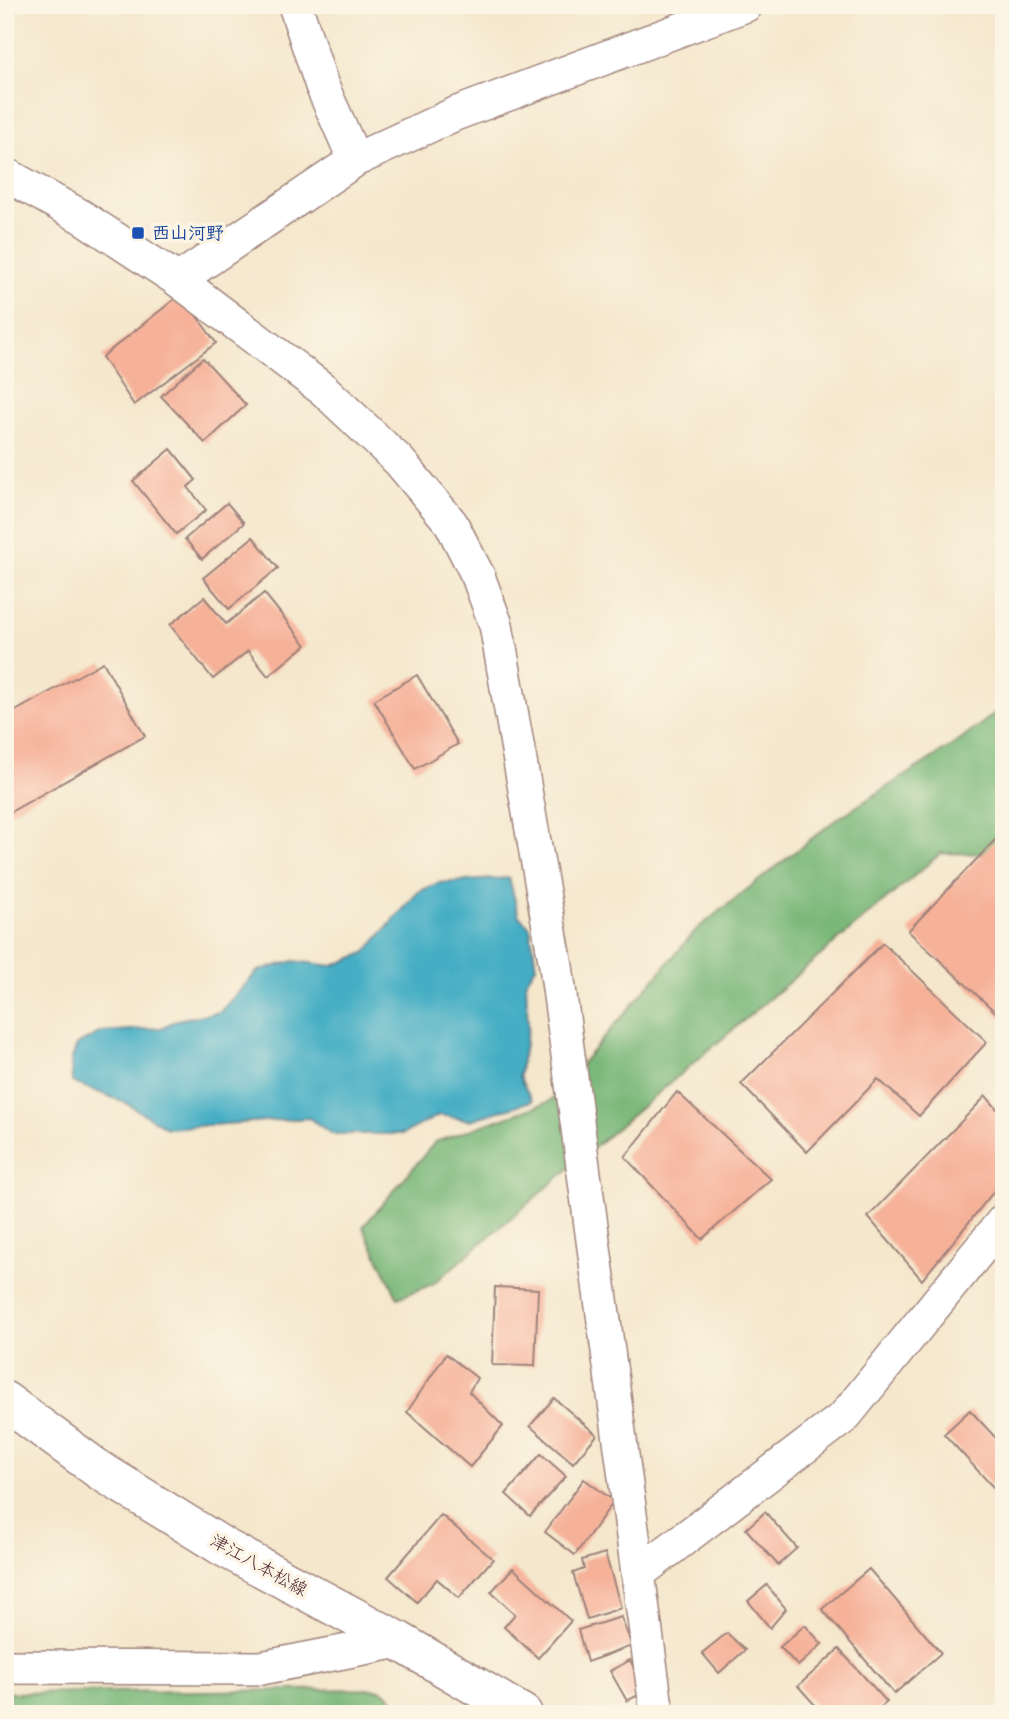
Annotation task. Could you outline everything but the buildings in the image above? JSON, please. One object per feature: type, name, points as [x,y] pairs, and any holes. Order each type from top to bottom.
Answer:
[{"type":"main road","name":"津江八本松線","points":[[5,1401],[99,1470],[225,1548],[399,1641],[523,1714]]},
{"type":"street","points":[[295,5],[322,86],[355,160]]},
{"type":"street","points":[[178,280],[355,160],[454,114],[746,5]]},
{"type":"street","points":[[5,174],[82,217],[178,280],[324,390],[398,461],[451,523],[478,576],[496,625],[556,967],[657,1714]]},
{"type":"street","points":[[639,1573],[844,1417],[1004,1220]]},
{"type":"street","points":[[5,1667],[261,1668],[399,1641]]},
{"type":"green space","points":[[1004,706],[1004,854],[941,853],[433,1284],[398,1298],[363,1227],[435,1142],[549,1102],[697,929],[834,821],[962,739]]},
{"type":"green space","points":[[381,1689],[410,1714],[5,1714],[5,1693]]},
{"type":"water","points":[[509,878],[519,916],[530,927],[536,966],[526,981],[528,1028],[519,1076],[532,1101],[470,1120],[439,1115],[403,1134],[332,1134],[309,1118],[167,1128],[124,1102],[72,1082],[71,1061],[77,1045],[101,1032],[161,1028],[177,1020],[220,1012],[258,971],[294,961],[333,966],[365,953],[418,892],[438,883]]},
{"type":"place","name":"西山河野","points":[[138,233]]}]
